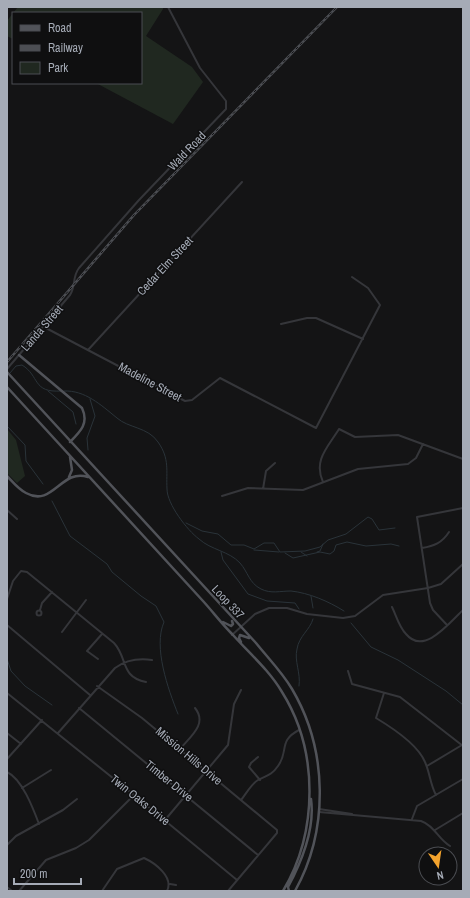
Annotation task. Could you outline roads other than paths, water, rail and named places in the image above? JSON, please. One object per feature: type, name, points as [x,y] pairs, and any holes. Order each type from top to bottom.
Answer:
[{"type":"main road","points":[[19,355],[82,408],[84,413],[83,427],[70,442]]},
{"type":"main road","name":"Loop 337","points":[[7,371],[230,618],[256,643],[282,674],[292,690],[309,728],[318,760],[319,810],[315,842],[303,876],[295,891]]},
{"type":"main road","points":[[7,387],[69,455],[72,470],[68,478],[49,494],[37,496],[25,492],[7,476]]},
{"type":"main road","name":"Loop 337","points":[[69,455],[232,635],[264,667],[282,691],[293,712],[299,730],[308,771],[310,792],[308,820],[304,843],[301,854],[283,891]]},
{"type":"main road","points":[[68,478],[81,475],[90,478]]},
{"type":"main road","points":[[220,620],[231,626],[233,623],[230,618]]},
{"type":"main road","points":[[242,644],[239,638],[241,635],[256,643]]},
{"type":"main road","points":[[289,891],[288,887],[302,856],[308,835],[312,805],[310,792]]},
{"type":"main road","points":[[298,885],[298,891]]},
{"type":"street","name":"Wald Road","points":[[74,285],[74,276],[124,217],[227,108],[224,99],[200,68],[168,7]]},
{"type":"street","name":"Cedar Elm Street","points":[[88,350],[242,182]]},
{"type":"street","points":[[282,324],[307,318],[316,318],[363,339],[380,305],[368,288],[352,277]]},
{"type":"street","name":"Landa Street","points":[[7,371],[70,295],[74,285]]},
{"type":"street","name":"Madeline Street","points":[[44,326],[187,401],[192,400],[216,379],[221,378],[316,428],[363,339]]},
{"type":"street","points":[[323,482],[319,472],[319,463],[338,429],[355,437],[394,434],[463,460]]},
{"type":"street","points":[[222,496],[244,489],[303,490],[358,469],[408,464],[416,458],[423,444]]},
{"type":"street","points":[[264,489],[266,471],[275,463]]},
{"type":"street","points":[[447,625],[432,607],[417,517],[463,508]]},
{"type":"street","points":[[7,510],[18,520]]},
{"type":"street","points":[[422,548],[438,544],[446,538],[449,532]]},
{"type":"street","points":[[232,635],[256,614],[269,608],[287,608],[307,614],[347,618],[359,614],[382,595],[428,588],[443,583],[463,564]]},
{"type":"street","points":[[7,599],[14,579],[24,570],[117,646],[121,653],[123,662],[132,676],[146,682]]},
{"type":"street","points":[[40,610],[42,603],[52,592]]},
{"type":"street","points":[[62,632],[86,600]]},
{"type":"street","points":[[392,607],[403,631],[409,638],[416,641],[431,640],[463,610]]},
{"type":"street","points":[[7,625],[90,695]]},
{"type":"street","points":[[98,659],[87,651],[102,634]]},
{"type":"street","points":[[58,733],[110,671],[123,662],[152,660]]},
{"type":"street","points":[[348,671],[352,684],[400,697],[462,746],[426,766]]},
{"type":"street","name":"Mission Hills Drive","points":[[97,686],[142,718],[277,831],[258,855]]},
{"type":"street","points":[[165,820],[229,742],[234,704],[241,690]]},
{"type":"street","points":[[384,692],[376,718],[403,737],[421,755],[436,795]]},
{"type":"street","name":"Twin Oaks Drive","points":[[7,693],[237,880]]},
{"type":"street","name":"Timber Drive","points":[[79,708],[187,795],[258,855]]},
{"type":"street","points":[[180,749],[199,726],[200,715],[195,708]]},
{"type":"street","points":[[7,759],[42,720]]},
{"type":"street","points":[[241,800],[260,780],[269,777],[281,762],[287,738],[299,730]]},
{"type":"street","points":[[7,733],[21,744]]},
{"type":"street","points":[[258,757],[249,767],[260,780]]},
{"type":"street","points":[[22,788],[51,770]]},
{"type":"street","points":[[7,772],[15,777],[22,788],[33,807],[39,824]]},
{"type":"street","points":[[412,819],[417,806],[463,779]]},
{"type":"street","points":[[19,891],[46,860],[76,848],[89,840],[134,795]]},
{"type":"street","points":[[7,845],[16,836],[63,810],[78,799]]},
{"type":"street","points":[[319,810],[412,819],[425,822],[435,830],[444,843],[450,846]]},
{"type":"street","points":[[435,830],[463,813]]},
{"type":"street","points":[[228,891],[258,855]]},
{"type":"street","points":[[102,891],[117,869],[142,858],[147,859],[166,875],[169,884],[167,891]]},
{"type":"street","points":[[169,884],[176,884]]},
{"type":"street","points":[[7,887],[12,891]]},
{"type":"waterway","points":[[10,373],[16,366],[22,365],[28,369],[41,387],[52,391],[61,391]]},
{"type":"waterway","points":[[48,391],[73,412],[76,424]]},
{"type":"waterway","points":[[64,391],[72,391],[92,399],[122,421],[144,430],[154,437],[162,448],[166,460],[168,495],[170,502],[178,516],[189,530],[204,543],[236,559],[243,566],[251,581],[257,587],[268,591],[291,591],[305,594],[332,604],[344,611]]},
{"type":"waterway","points":[[88,450],[87,438],[95,416],[90,399]]},
{"type":"waterway","points":[[7,426],[25,445],[26,461],[43,484]]},
{"type":"waterway","points":[[52,501],[70,536],[107,564],[112,572],[141,596],[156,606],[164,622],[160,643],[163,668],[178,714]]},
{"type":"waterway","points":[[186,523],[202,531],[218,534],[231,545],[244,545],[254,549],[264,543],[274,543],[280,552],[305,551],[320,547],[328,540],[346,534],[368,517],[372,519],[379,530],[395,528]]},
{"type":"waterway","points":[[285,553],[293,558],[320,552],[330,554],[334,551],[336,545],[347,542],[366,546],[391,544],[399,546]]},
{"type":"waterway","points":[[317,552],[320,551],[323,544]]},
{"type":"waterway","points":[[254,550],[279,552]]},
{"type":"waterway","points":[[221,552],[223,560],[248,594],[267,601],[295,603],[299,609]]},
{"type":"waterway","points":[[301,552],[307,556]]},
{"type":"waterway","points":[[311,596],[313,608]]},
{"type":"waterway","points":[[299,686],[296,658],[298,644],[312,623],[313,619]]},
{"type":"waterway","points":[[351,623],[371,647],[398,660],[446,691],[463,705]]},
{"type":"waterway","points":[[7,659],[11,671],[25,686],[52,705]]},
{"type":"railway","points":[[7,362],[134,215],[337,7]]}]
